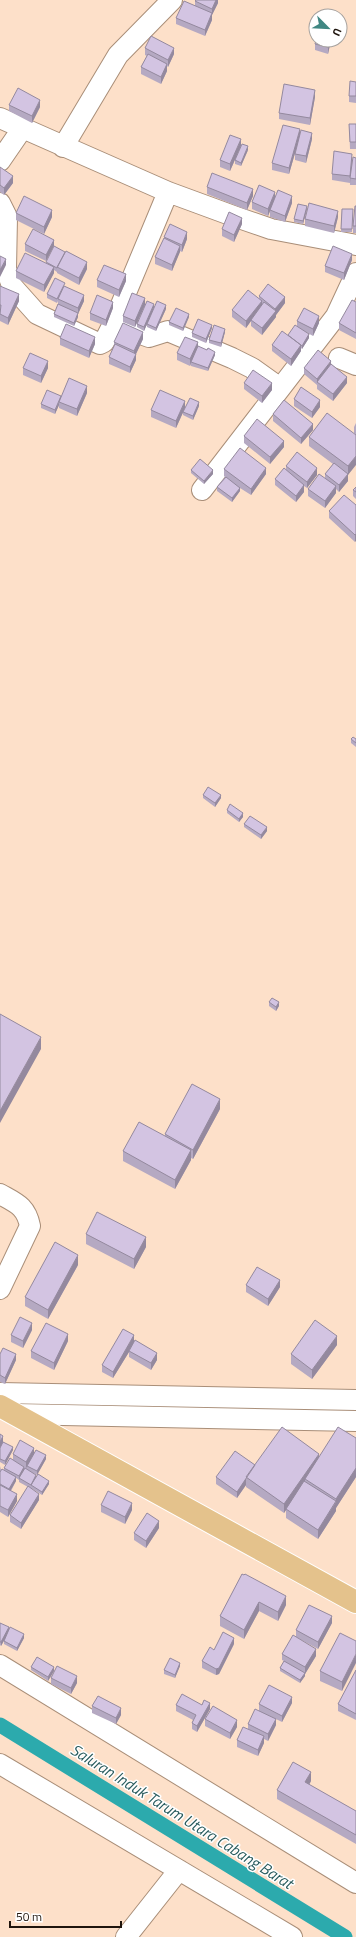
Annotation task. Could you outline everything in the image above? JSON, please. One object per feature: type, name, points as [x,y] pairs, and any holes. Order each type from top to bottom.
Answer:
[{"type":"main road","points":[[8,1410],[356,1602]]},
{"type":"street","points":[[63,147],[118,55],[172,0]]},
{"type":"street","points":[[0,118],[168,192],[271,229],[356,245]]},
{"type":"street","points":[[0,161],[22,129]]},
{"type":"street","points":[[0,203],[7,217],[7,276],[12,286],[29,307],[45,319],[100,344],[104,342],[113,324],[168,192]]},
{"type":"street","points":[[202,490],[336,316],[356,273]]},
{"type":"street","points":[[113,324],[149,337],[168,331],[252,368],[280,388]]},
{"type":"street","points":[[0,1194],[24,1208],[30,1226],[0,1289]]},
{"type":"street","points":[[0,1393],[356,1400]]},
{"type":"street","points":[[8,1410],[356,1420]]},
{"type":"street","points":[[0,1665],[356,1883]]},
{"type":"street","points":[[0,1764],[292,1937]]},
{"type":"street","points":[[126,1937],[179,1870]]},
{"type":"building","points":[[216,0],[212,9],[195,1]]},
{"type":"building","points":[[184,1],[212,13],[205,30],[176,18]]},
{"type":"building","points":[[151,36],[174,48],[168,60],[145,48]]},
{"type":"building","points":[[148,54],[167,64],[161,77],[141,67]]},
{"type":"building","points":[[350,81],[356,82],[356,96],[349,96]]},
{"type":"building","points":[[284,84],[315,90],[310,118],[279,113]]},
{"type":"building","points":[[18,88],[40,100],[32,116],[9,105]]},
{"type":"building","points":[[349,124],[356,124],[356,142],[350,142]]},
{"type":"building","points":[[283,125],[300,129],[289,168],[272,163]]},
{"type":"building","points":[[301,130],[312,133],[306,156],[295,154]]},
{"type":"building","points":[[230,135],[241,139],[230,164],[220,160]]},
{"type":"building","points":[[242,144],[248,146],[241,163],[235,160]]},
{"type":"building","points":[[334,151],[352,154],[350,176],[332,174]]},
{"type":"building","points":[[353,157],[356,158],[356,179],[350,178]]},
{"type":"building","points":[[0,167],[13,176],[4,188],[0,185]]},
{"type":"building","points":[[212,173],[253,189],[247,203],[207,187]]},
{"type":"building","points":[[259,185],[275,192],[268,209],[252,202]]},
{"type":"building","points":[[278,190],[292,196],[285,216],[270,210]]},
{"type":"building","points":[[24,196],[52,210],[44,227],[16,213]]},
{"type":"building","points":[[309,203],[338,211],[334,226],[305,219]]},
{"type":"building","points":[[298,204],[307,206],[303,221],[294,219]]},
{"type":"building","points":[[355,206],[356,226],[353,226]]},
{"type":"building","points":[[342,209],[353,209],[352,229],[341,229]]},
{"type":"building","points":[[229,212],[242,218],[234,235],[222,229]]},
{"type":"building","points":[[170,224],[187,232],[182,245],[164,237]]},
{"type":"building","points":[[33,229],[54,240],[46,255],[25,244]]},
{"type":"building","points":[[164,238],[180,246],[172,265],[155,257]]},
{"type":"building","points":[[54,246],[65,252],[57,268],[46,262]]},
{"type":"building","points":[[333,246],[352,254],[344,273],[325,266]]},
{"type":"building","points":[[66,251],[87,262],[79,278],[57,267]]},
{"type":"building","points":[[25,253],[54,267],[44,285],[16,271]]},
{"type":"building","points":[[0,256],[6,259],[0,270]]},
{"type":"building","points":[[104,265],[126,274],[119,290],[97,280]]},
{"type":"building","points":[[55,278],[65,283],[57,299],[47,294]]},
{"type":"building","points":[[268,284],[285,297],[275,309],[259,296]]},
{"type":"building","points":[[0,286],[19,294],[8,318],[0,314]]},
{"type":"building","points":[[64,286],[84,295],[78,308],[58,299]]},
{"type":"building","points":[[248,290],[262,301],[246,321],[232,310]]},
{"type":"building","points":[[132,293],[145,298],[135,321],[123,316]]},
{"type":"building","points":[[97,295],[113,302],[106,320],[90,313]]},
{"type":"building","points":[[352,300],[356,302],[356,333],[339,323]]},
{"type":"building","points":[[147,301],[154,304],[144,327],[137,324]]},
{"type":"building","points":[[157,301],[166,305],[156,328],[147,324]]},
{"type":"building","points":[[264,302],[276,311],[262,328],[251,320]]},
{"type":"building","points":[[58,304],[78,313],[74,323],[54,314]]},
{"type":"building","points":[[176,308],[189,314],[183,328],[169,322]]},
{"type":"building","points":[[304,308],[319,316],[313,329],[297,321]]},
{"type":"building","points":[[198,319],[212,325],[206,339],[192,333]]},
{"type":"building","points":[[123,323],[143,332],[134,351],[114,342]]},
{"type":"building","points":[[66,324],[95,337],[89,351],[60,338]]},
{"type":"building","points":[[214,325],[225,329],[221,343],[209,340]]},
{"type":"building","points":[[295,325],[309,334],[302,346],[288,335]]},
{"type":"building","points":[[282,331],[301,345],[291,359],[272,345]]},
{"type":"building","points":[[185,337],[198,342],[190,359],[177,353]]},
{"type":"building","points":[[115,344],[136,354],[130,367],[109,357]]},
{"type":"building","points":[[198,346],[207,350],[208,348],[215,352],[208,368],[191,362]]},
{"type":"building","points":[[318,350],[331,361],[317,379],[304,368]]},
{"type":"building","points":[[30,353],[48,361],[41,376],[23,368]]},
{"type":"building","points":[[331,364],[347,377],[333,394],[317,382]]},
{"type":"building","points":[[253,370],[272,383],[262,396],[244,383]]},
{"type":"building","points":[[69,378],[87,386],[77,409],[59,402]]},
{"type":"building","points":[[301,387],[320,400],[312,412],[294,399]]},
{"type":"building","points":[[47,390],[61,396],[55,410],[41,404]]},
{"type":"building","points":[[160,390],[185,401],[176,421],[151,410]]},
{"type":"building","points":[[190,398],[199,402],[193,416],[183,412]]},
{"type":"building","points":[[284,400],[313,424],[301,438],[273,414]]},
{"type":"building","points":[[327,413],[356,435],[356,456],[348,466],[309,437]]},
{"type":"building","points":[[257,419],[284,441],[270,457],[244,436]]},
{"type":"building","points":[[240,448],[266,468],[251,489],[224,469]]},
{"type":"building","points":[[297,452],[317,468],[307,482],[286,466]]},
{"type":"building","points":[[200,459],[213,470],[204,481],[191,470]]},
{"type":"building","points":[[334,463],[348,474],[339,485],[325,474]]},
{"type":"building","points":[[284,468],[304,485],[296,496],[275,479]]},
{"type":"building","points":[[319,474],[336,486],[325,501],[308,489]]},
{"type":"building","points":[[226,477],[240,488],[232,498],[217,487]]},
{"type":"building","points":[[344,495],[356,505],[355,535],[329,511]]},
{"type":"building","points":[[353,737],[356,739],[356,743],[351,739]]},
{"type":"building","points":[[208,787],[221,795],[215,803],[203,795]]},
{"type":"building","points":[[230,804],[243,813],[239,819],[227,810]]},
{"type":"building","points":[[250,816],[267,827],[261,835],[244,824]]},
{"type":"building","points":[[272,998],[279,1002],[276,1007],[269,1002]]},
{"type":"building","points":[[0,1014],[41,1037],[0,1111]]},
{"type":"building","points":[[192,1084],[220,1099],[193,1150],[165,1134]]},
{"type":"building","points":[[139,1122],[191,1150],[175,1180],[123,1151]]},
{"type":"building","points":[[97,1212],[146,1237],[134,1259],[86,1234]]},
{"type":"building","points":[[55,1242],[78,1255],[48,1310],[25,1297]]},
{"type":"building","points":[[257,1267],[280,1280],[268,1299],[246,1285]]},
{"type":"building","points":[[20,1317],[32,1323],[23,1341],[11,1335]]},
{"type":"building","points":[[315,1320],[337,1336],[312,1370],[291,1354]]},
{"type":"building","points":[[46,1323],[68,1334],[54,1363],[31,1351]]},
{"type":"building","points":[[123,1329],[134,1335],[113,1372],[102,1365]]},
{"type":"building","points":[[135,1340],[157,1353],[151,1363],[129,1351]]},
{"type":"building","points":[[3,1348],[16,1354],[5,1378],[0,1375],[0,1354]]},
{"type":"building","points":[[282,1427],[319,1454],[284,1504],[246,1477]]},
{"type":"building","points":[[338,1427],[356,1438],[356,1468],[336,1499],[305,1479]]},
{"type":"building","points":[[0,1434],[3,1436],[0,1442]]},
{"type":"building","points":[[20,1440],[34,1448],[26,1462],[13,1454]]},
{"type":"building","points":[[3,1442],[13,1447],[5,1461],[0,1459],[0,1448]]},
{"type":"building","points":[[36,1450],[46,1455],[37,1471],[27,1466]]},
{"type":"building","points":[[235,1451],[255,1465],[237,1492],[216,1477]]},
{"type":"building","points":[[10,1458],[24,1467],[19,1476],[4,1468]]},
{"type":"building","points":[[25,1468],[36,1475],[31,1485],[19,1478]]},
{"type":"building","points":[[2,1469],[16,1477],[9,1489],[0,1484],[0,1472]]},
{"type":"building","points":[[38,1474],[49,1481],[42,1492],[31,1485]]},
{"type":"building","points":[[304,1481],[336,1501],[318,1530],[286,1509]]},
{"type":"building","points":[[0,1485],[17,1494],[8,1510],[0,1506]]},
{"type":"building","points":[[28,1486],[39,1494],[21,1523],[10,1515]]},
{"type":"building","points":[[108,1491],[132,1503],[125,1517],[101,1505]]},
{"type":"building","points":[[147,1513],[159,1521],[146,1541],[134,1533]]},
{"type":"building","points":[[242,1574],[245,1574],[286,1596],[278,1612],[259,1602],[244,1630],[220,1616]]},
{"type":"building","points":[[309,1605],[332,1616],[318,1642],[296,1630]]},
{"type":"building","points":[[0,1623],[9,1627],[1,1642],[0,1642]]},
{"type":"building","points":[[10,1627],[24,1634],[17,1648],[4,1641]]},
{"type":"building","points":[[223,1632],[234,1638],[219,1668],[216,1669],[202,1661],[210,1647],[214,1650]]},
{"type":"building","points":[[340,1633],[356,1641],[356,1654],[342,1682],[320,1671]]},
{"type":"building","points":[[293,1635],[316,1649],[305,1667],[282,1654]]},
{"type":"building","points":[[37,1657],[54,1667],[48,1677],[31,1667]]},
{"type":"building","points":[[170,1658],[180,1663],[175,1675],[164,1670]]},
{"type":"building","points":[[284,1661],[305,1673],[300,1680],[280,1668]]},
{"type":"building","points":[[57,1666],[77,1676],[71,1688],[51,1678]]},
{"type":"building","points":[[356,1670],[356,1714],[338,1704]]},
{"type":"building","points":[[269,1685],[292,1697],[282,1716],[259,1704]]},
{"type":"building","points":[[182,1694],[202,1705],[204,1700],[210,1703],[197,1726],[192,1723],[196,1715],[176,1705]]},
{"type":"building","points":[[98,1696],[121,1708],[116,1718],[92,1706]]},
{"type":"building","points":[[213,1706],[237,1720],[230,1733],[205,1719]]},
{"type":"building","points":[[255,1709],[276,1719],[268,1734],[248,1724]]},
{"type":"building","points":[[243,1727],[264,1736],[258,1750],[237,1740]]},
{"type":"building","points":[[293,1762],[311,1772],[305,1782],[356,1811],[356,1835],[277,1790]]},
{"type":"waterway","name":"Saluran Induk Tarum Utara Cabang Barat","points":[[0,1725],[345,1937]]}]
